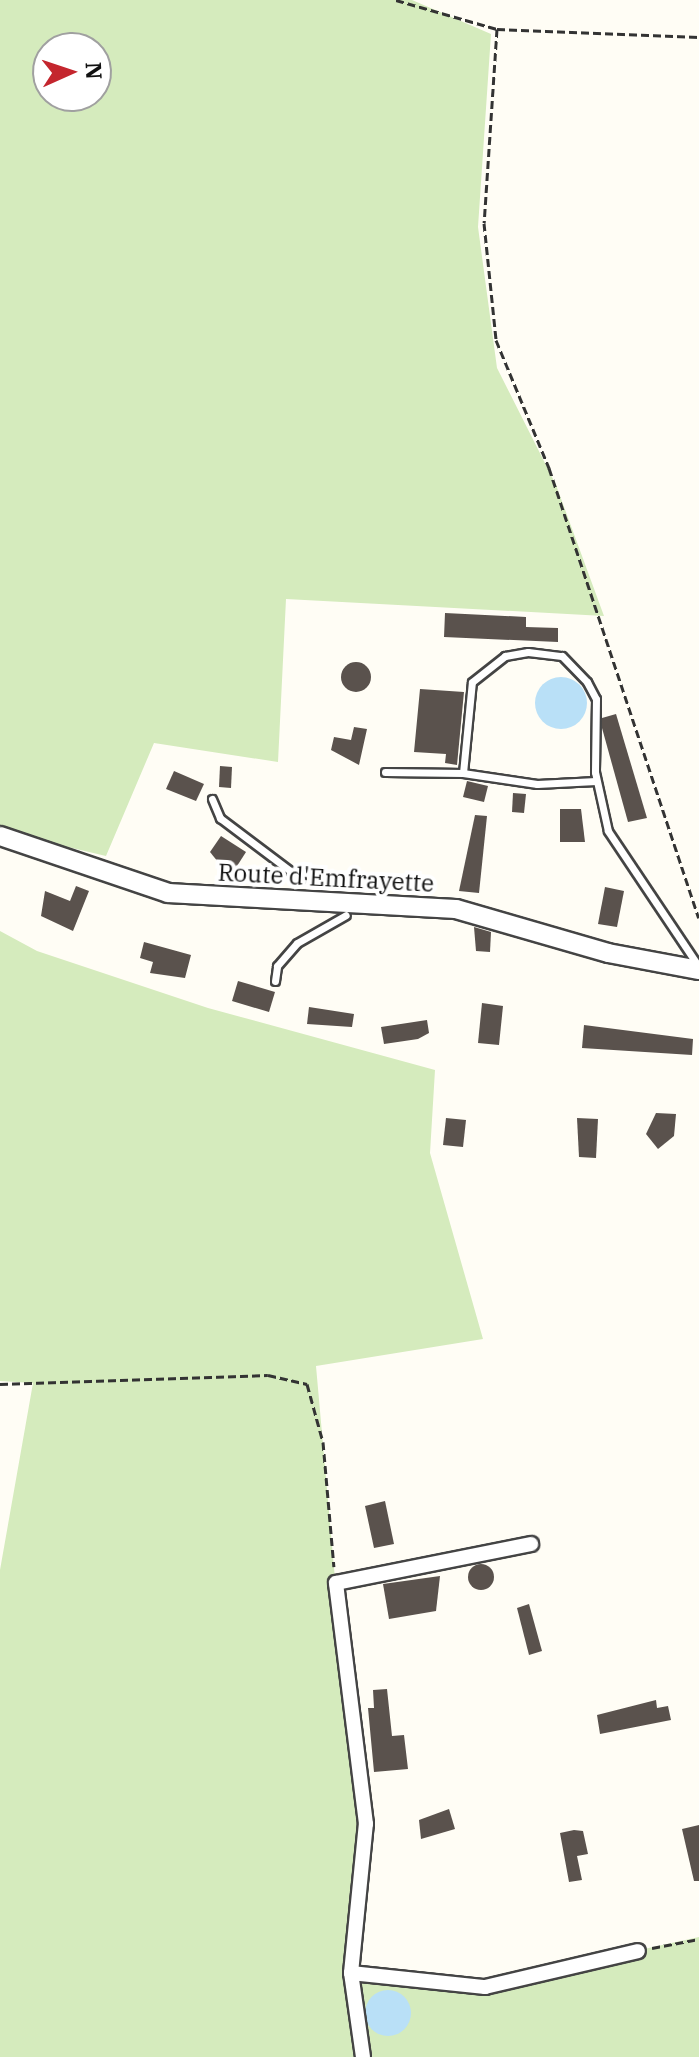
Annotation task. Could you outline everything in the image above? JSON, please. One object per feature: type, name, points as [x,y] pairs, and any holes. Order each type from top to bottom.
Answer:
[{"type":"street","name":"Route d'Emfrayette","points":[[0,836],[168,893],[456,909],[608,953],[699,970]]},
{"type":"street","points":[[363,2057],[351,1973],[366,1824],[336,1583],[531,1544]]},
{"type":"street","points":[[351,1973],[485,1987],[638,1951]]},
{"type":"lane","points":[[463,773],[472,682],[505,656],[549,653],[574,666],[596,699],[596,781],[608,831],[699,970]]},
{"type":"lane","points":[[385,772],[463,773],[537,784],[596,781]]},
{"type":"lane","points":[[212,799],[220,818],[301,879]]},
{"type":"lane","points":[[275,981],[277,966],[297,943],[346,915]]},
{"type":"path","points":[[396,0],[497,29],[699,37]]},
{"type":"path","points":[[497,29],[484,223],[496,340],[549,468],[699,918]]},
{"type":"path","points":[[0,1384],[268,1375],[307,1384],[323,1442],[336,1583]]},
{"type":"path","points":[[638,1951],[699,1939]]},
{"type":"green space","points":[[0,0],[412,0],[491,34],[478,227],[497,368],[556,485],[604,616],[286,599],[278,762],[154,743],[106,856],[0,831]]},
{"type":"green space","points":[[0,931],[37,951],[208,1008],[435,1070],[430,1153],[483,1339],[316,1366],[335,1579],[363,1748],[358,1968],[484,1984],[699,1937],[699,2057],[0,2057],[0,1570],[33,1383],[0,1381]]},
{"type":"water","points":[[561,677],[579,685],[587,703],[579,721],[561,729],[543,721],[535,703],[543,685]]},
{"type":"water","points":[[388,1990],[404,1997],[411,2013],[404,2029],[388,2036],[372,2029],[365,2013],[372,1997]]},
{"type":"building","points":[[445,613],[526,617],[526,627],[558,628],[558,642],[444,637]]},
{"type":"building","points":[[356,662],[362,663],[370,671],[370,683],[362,691],[356,692],[350,691],[342,683],[341,677],[342,671],[350,663]]},
{"type":"building","points":[[420,689],[464,692],[457,765],[445,763],[446,754],[414,752]]},
{"type":"building","points":[[616,714],[647,818],[628,822],[602,728],[602,718]]},
{"type":"building","points":[[354,727],[367,729],[359,765],[331,750],[334,737],[351,740]]},
{"type":"building","points":[[220,766],[232,767],[231,788],[219,787]]},
{"type":"building","points":[[174,771],[204,784],[196,801],[166,789]]},
{"type":"building","points":[[467,781],[488,786],[484,802],[463,797]]},
{"type":"building","points":[[513,793],[526,794],[524,813],[512,812]]},
{"type":"building","points":[[560,809],[581,809],[585,842],[560,842]]},
{"type":"building","points":[[475,815],[487,816],[479,893],[459,891]]},
{"type":"building","points":[[221,836],[246,852],[230,877],[210,852]]},
{"type":"building","points":[[76,886],[89,891],[73,931],[41,916],[45,891],[70,901]]},
{"type":"building","points":[[605,887],[624,891],[617,927],[598,924]]},
{"type":"building","points":[[474,927],[491,932],[490,952],[476,951]]},
{"type":"building","points":[[144,942],[191,955],[185,978],[150,973],[153,962],[140,958]]},
{"type":"building","points":[[238,981],[275,992],[269,1012],[232,1001]]},
{"type":"building","points":[[482,1003],[503,1006],[499,1045],[478,1043]]},
{"type":"building","points":[[309,1007],[354,1014],[352,1027],[307,1024]]},
{"type":"building","points":[[427,1020],[429,1033],[418,1039],[384,1044],[381,1027]]},
{"type":"building","points":[[584,1025],[693,1039],[692,1055],[582,1048]]},
{"type":"building","points":[[656,1113],[676,1114],[674,1136],[658,1149],[646,1134]]},
{"type":"building","points":[[446,1118],[466,1120],[463,1147],[443,1145]]},
{"type":"building","points":[[577,1118],[598,1119],[596,1158],[579,1157]]},
{"type":"building","points":[[385,1501],[394,1544],[374,1548],[365,1506]]},
{"type":"building","points":[[481,1564],[490,1568],[494,1577],[490,1586],[481,1590],[472,1586],[468,1577],[472,1568]]},
{"type":"building","points":[[440,1576],[436,1611],[389,1619],[383,1584]]},
{"type":"building","points":[[529,1604],[542,1651],[529,1655],[517,1608]]},
{"type":"building","points":[[387,1689],[392,1736],[404,1735],[408,1769],[374,1772],[368,1708],[374,1708],[373,1690]]},
{"type":"building","points":[[656,1700],[657,1708],[668,1706],[671,1720],[600,1734],[597,1715]]},
{"type":"building","points":[[449,1809],[455,1829],[421,1839],[419,1820]]},
{"type":"building","points":[[699,1825],[699,1881],[694,1881],[682,1829]]},
{"type":"building","points":[[583,1831],[588,1854],[577,1856],[582,1880],[569,1882],[560,1833]]}]
